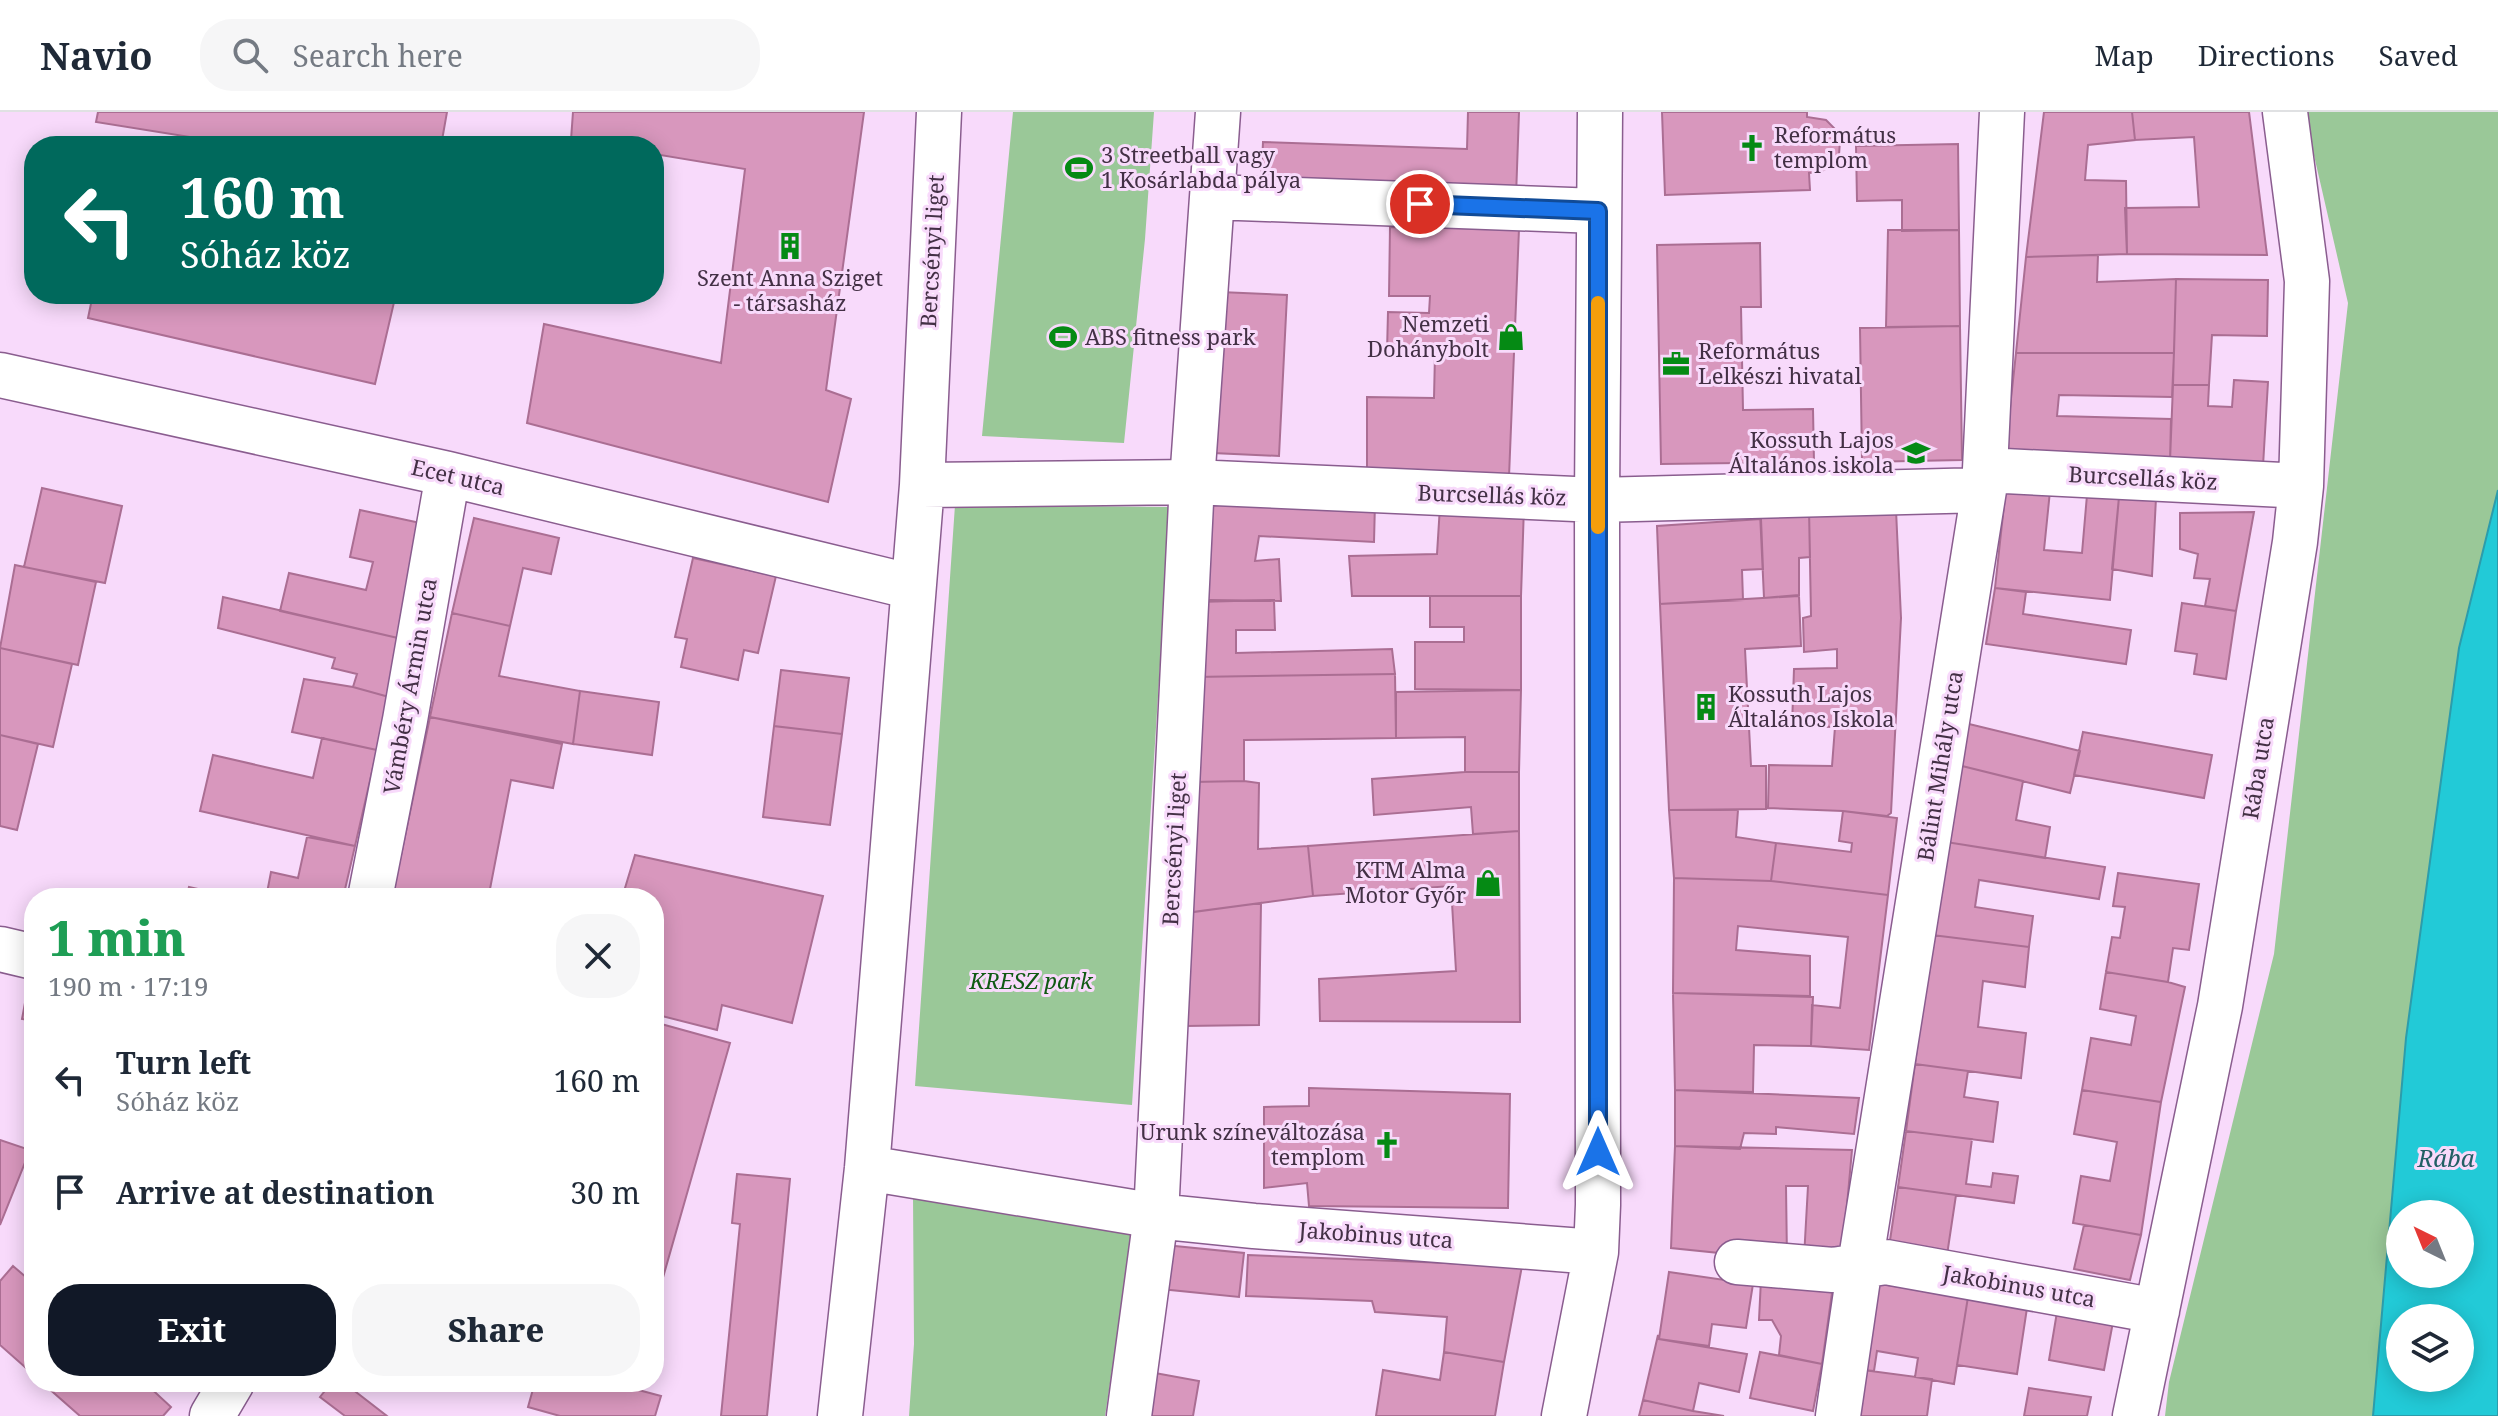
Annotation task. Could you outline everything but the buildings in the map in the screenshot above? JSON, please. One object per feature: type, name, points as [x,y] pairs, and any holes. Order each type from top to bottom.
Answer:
[{"type":"street","name":"Bercsényi liget","points":[[840,1416],[867,1168],[922,485],[939,112]]},
{"type":"street","name":"Bercsényi liget","points":[[1129,1416],[1156,1216],[1192,482],[1218,112]]},
{"type":"street","points":[[1564,1416],[1596,1252],[1598,1205],[1600,112]]},
{"type":"street","name":"Bálint Mihály utca","points":[[1838,1416],[1984,480],[2002,112]]},
{"type":"street","name":"Rába utca","points":[[2135,1416],[2220,1006],[2295,542],[2301,486],[2307,281],[2285,112]]},
{"type":"street","points":[[1212,197],[1598,211]]},
{"type":"street","name":"Ecet utca","points":[[0,375],[448,474],[913,587]]},
{"type":"street","name":"Vámbéry Ármin utca","points":[[372,888],[448,474]]},
{"type":"street","name":"Burcsellás köz","points":[[1192,482],[1597,500],[1984,480],[2301,486]]},
{"type":"street","points":[[922,485],[1192,482]]},
{"type":"street","points":[[0,949],[24,955]]},
{"type":"street","points":[[867,1168],[1156,1216]]},
{"type":"street","name":"Jakobinus utca","points":[[1156,1216],[1596,1252]]},
{"type":"street","name":"Jakobinus utca","points":[[1737,1262],[1833,1270],[1886,1262],[2157,1311]]},
{"type":"street","points":[[212,1416],[226,1392]]},
{"type":"green space","name":"ABS fitness park","points":[[1013,112],[1154,112],[1145,239],[1124,443],[982,436]]},
{"type":"green space","points":[[2304,112],[2498,112],[2498,490],[2459,648],[2406,1038],[2392,1200],[2386,1200],[2386,1267],[2373,1416],[2165,1416],[2169,1382],[2274,954],[2348,303]]},
{"type":"green space","name":"KRESZ park","points":[[955,505],[1170,507],[1132,1105],[915,1086]]},
{"type":"green space","points":[[913,1195],[1134,1226],[1105,1416],[909,1416],[914,1344]]},
{"type":"water","name":"Rába","points":[[2498,490],[2498,1416],[2373,1416],[2386,1267],[2386,1288],[2474,1288],[2474,1200],[2392,1200],[2406,1038],[2459,648]]},
{"type":"slow traffic","points":[[1598,303],[1598,527]]},
{"type":"place","name":"Református templom","points":[[1752,148]]},
{"type":"place","name":"3 Streetball vagy 1 Kosárlabda pálya","points":[[1079,168]]},
{"type":"place","name":"Szent Anna Sziget - társasház","points":[[790,246]]},
{"type":"place","name":"ABS fitness park","points":[[1063,337]]},
{"type":"place","name":"Nemzeti Dohánybolt","points":[[1511,337]]},
{"type":"place","name":"Református Lelkészi hivatal","points":[[1676,364]]},
{"type":"place","name":"Kossuth Lajos Általános iskola","points":[[1916,453]]},
{"type":"place","name":"Kossuth Lajos Általános Iskola","points":[[1706,707]]},
{"type":"place","name":"KTM Alma Motor Győr","points":[[1488,883]]},
{"type":"place","name":"Urunk színeváltozása templom","points":[[1387,1145]]},
{"type":"route","points":[[1420,204],[1598,211],[1598,1152]]}]
